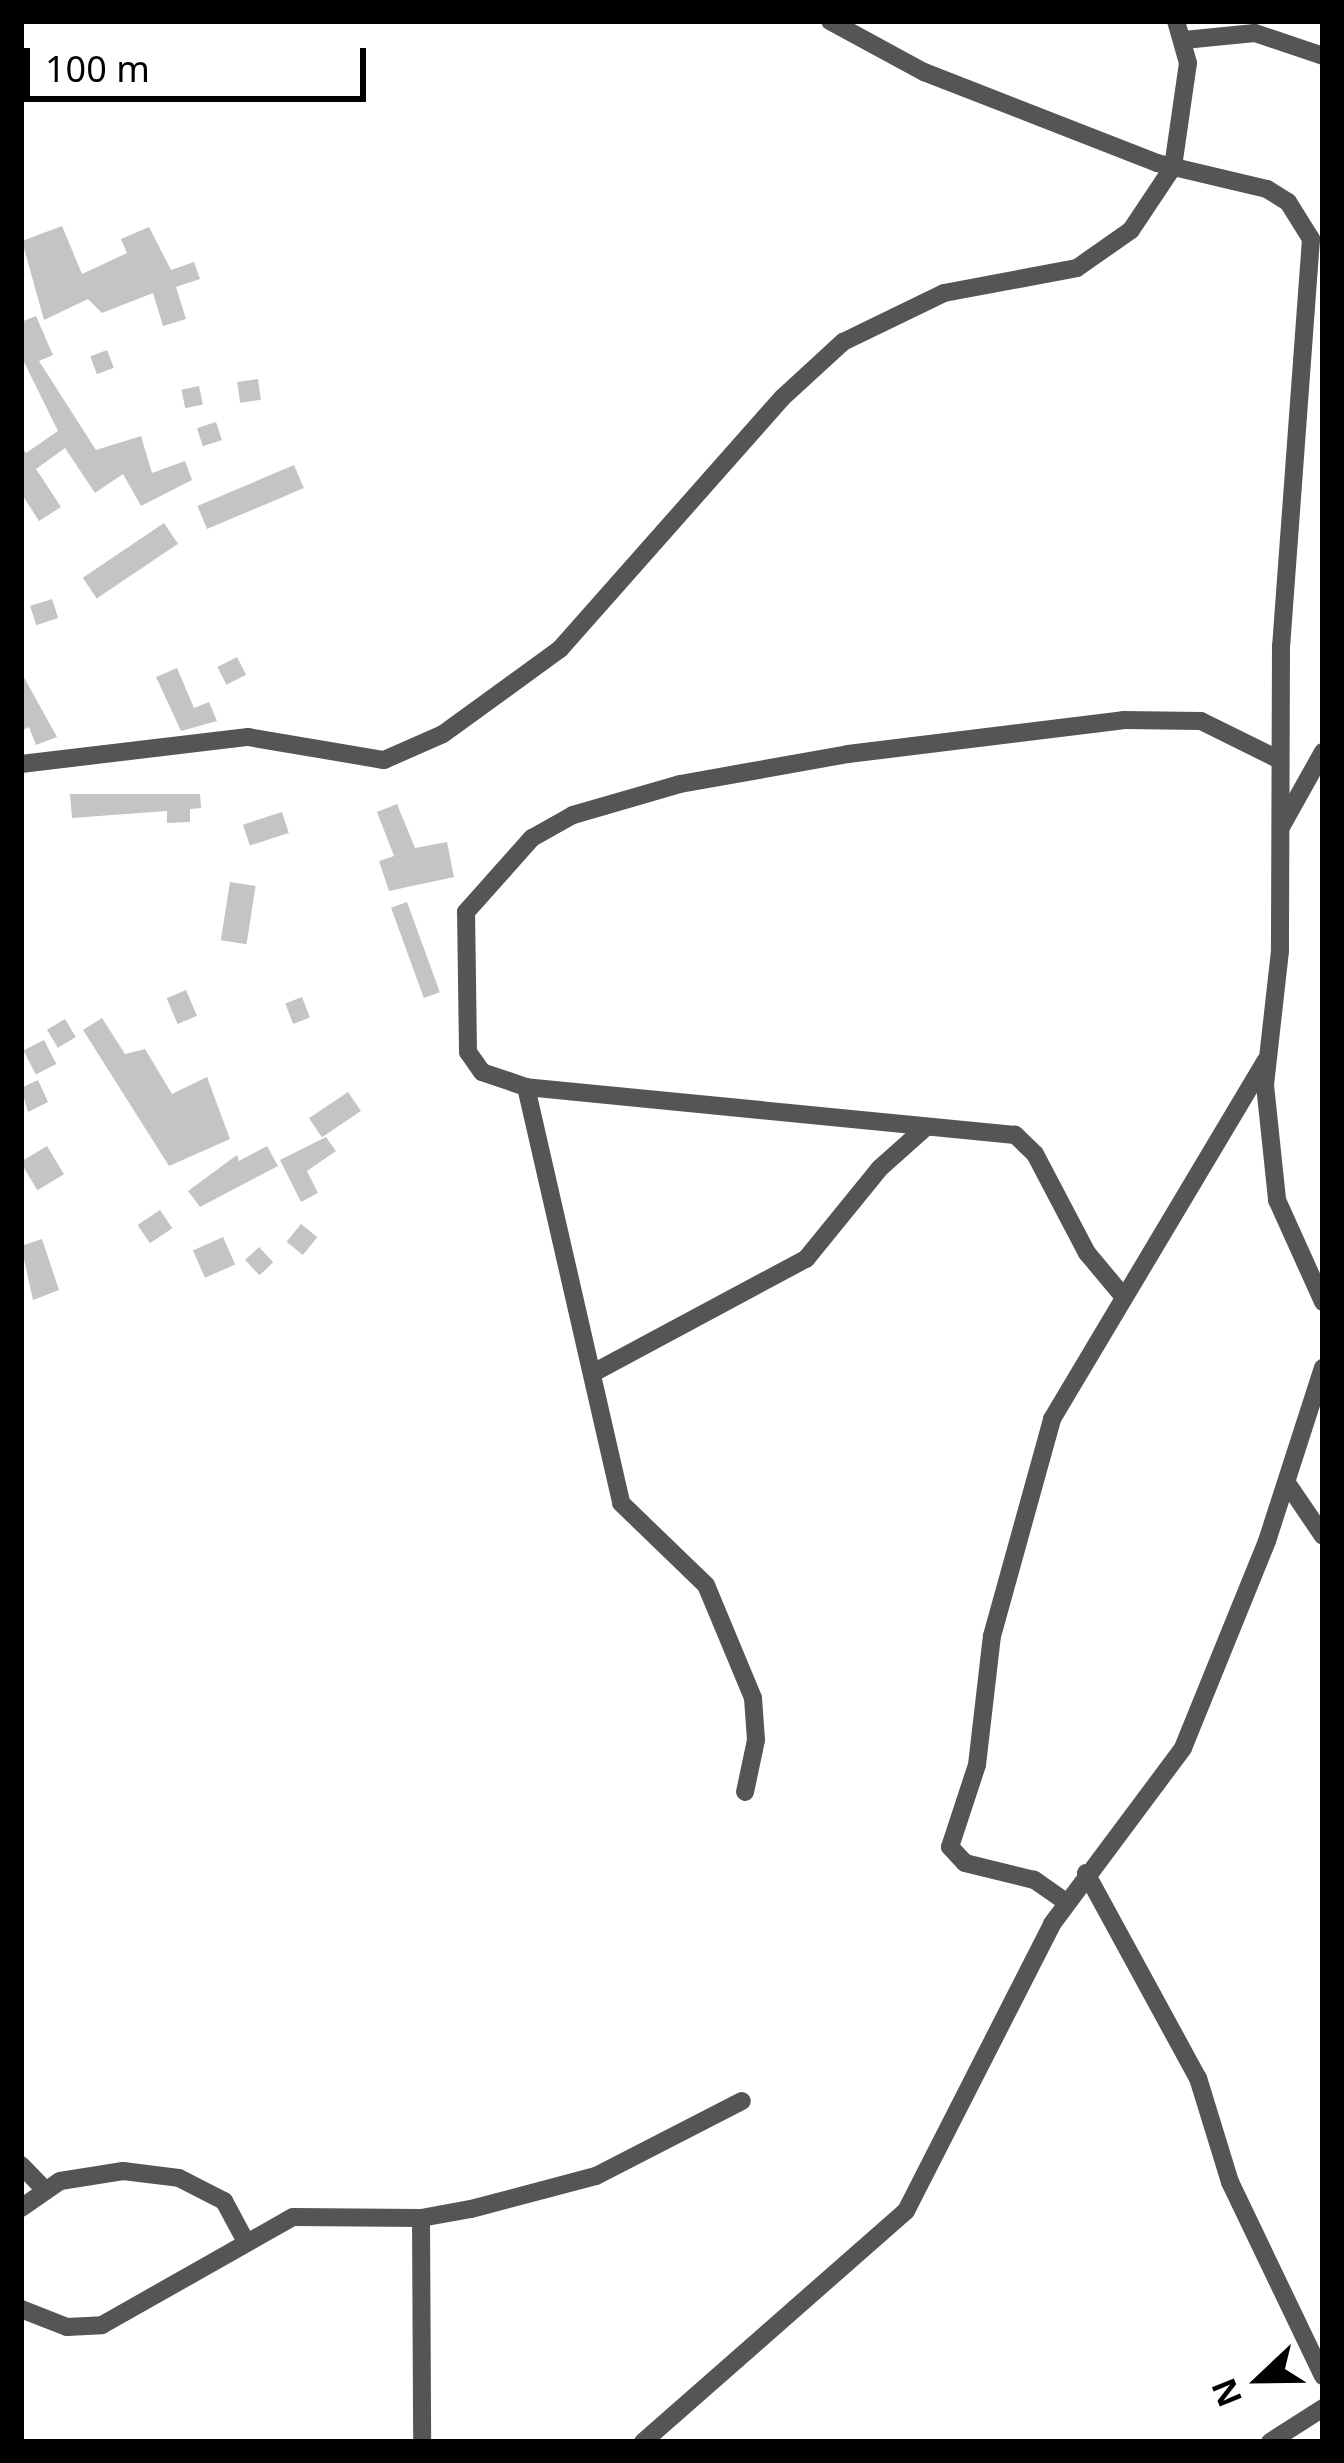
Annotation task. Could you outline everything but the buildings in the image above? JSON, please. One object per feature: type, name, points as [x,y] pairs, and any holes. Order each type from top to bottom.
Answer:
[{"type":"street","points":[[830,21],[924,72],[1173,166],[1267,189],[1288,202],[1311,239],[1278,759],[1280,951],[1268,1057],[1271,1179],[1323,1302]]},
{"type":"street","points":[[21,764],[248,736],[366,760],[417,750],[560,650],[782,398],[843,342],[944,292],[1094,261],[1131,230],[1173,166],[1187,94],[1180,31],[1255,33],[1323,56]]},
{"type":"street","points":[[1124,1295],[1087,1252],[1025,1141],[1001,1131],[926,1127],[713,1100],[526,1087],[474,1066],[461,931],[475,897],[501,865],[574,815],[638,793],[848,754],[1123,720],[1201,721],[1278,759]]},
{"type":"street","points":[[1279,831],[1323,752]]},
{"type":"street","points":[[1066,1902],[1034,1880],[965,1863],[950,1847],[950,1833],[977,1765],[989,1650],[1035,1468],[1061,1401],[1268,1057]]},
{"type":"street","points":[[526,1087],[621,1503],[694,1569],[732,1635],[755,1721],[745,1792]]},
{"type":"street","points":[[593,1373],[806,1259],[880,1168],[926,1127]]},
{"type":"street","points":[[643,2442],[906,2211],[1066,1902],[1153,1797],[1183,1748],[1287,1483],[1323,1368]]},
{"type":"street","points":[[1287,1483],[1323,1536]]},
{"type":"street","points":[[1086,1873],[1198,2078],[1230,2182],[1323,2376]]},
{"type":"street","points":[[21,2309],[67,2327],[102,2325],[244,2240],[293,2217],[421,2218],[596,2176],[742,2101]]},
{"type":"street","points":[[21,2165],[44,2188]]},
{"type":"street","points":[[21,2207],[44,2188],[123,2171],[197,2182],[224,2200],[244,2240]]},
{"type":"street","points":[[421,2218],[422,2442]]},
{"type":"street","points":[[1270,2442],[1323,2408]]}]
